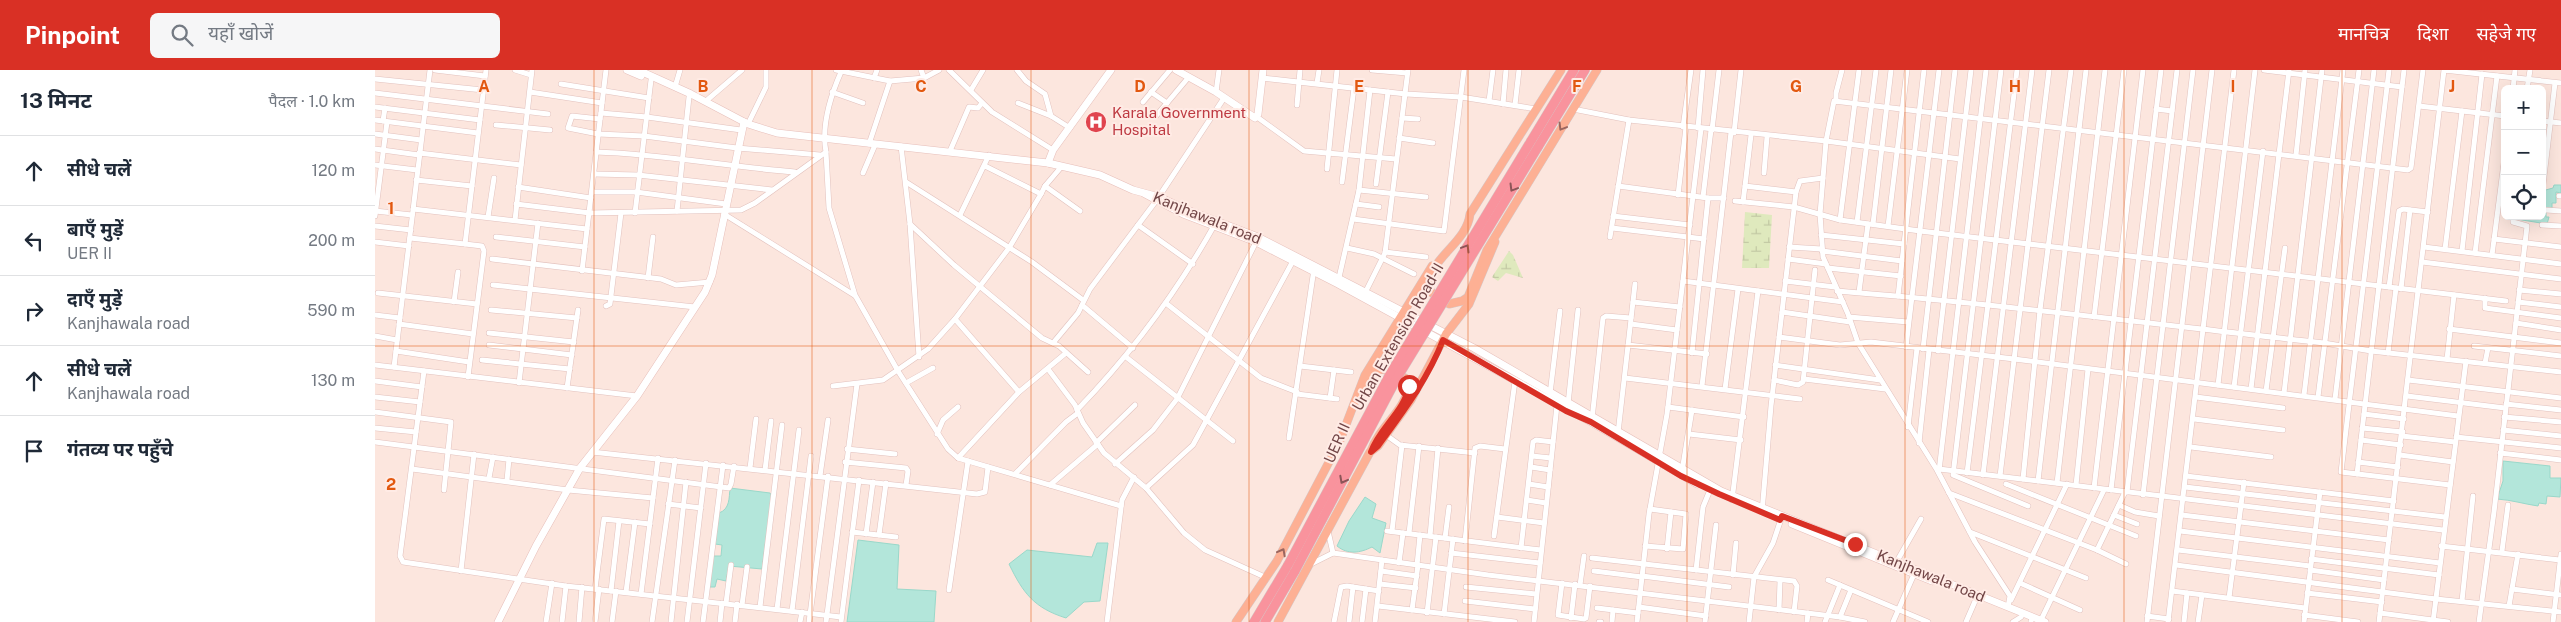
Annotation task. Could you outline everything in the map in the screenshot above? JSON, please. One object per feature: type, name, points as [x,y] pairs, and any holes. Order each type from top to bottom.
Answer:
[{"type":"highway","name":"Urban Extension Road-II","points":[[1535,144],[1574,70]]},
{"type":"highway","name":"Urban Extension Road-II","points":[[1265,622],[1391,374],[1535,144],[1585,70]]},
{"type":"highway","name":"Urban Extension Road-II","points":[[1254,622],[1291,568]]},
{"type":"main road","points":[[627,70],[640,72],[675,86],[743,121]]},
{"type":"main road","points":[[1176,70],[1257,117],[1263,74]]},
{"type":"main road","points":[[1561,70],[1470,214],[1469,224],[1433,270],[1428,287],[1432,293],[1449,304],[1462,301],[1467,296],[1487,250],[1597,70]]},
{"type":"main road","points":[[1048,163],[1053,150],[1108,71]]},
{"type":"main road","points":[[640,72],[651,80],[743,121]]},
{"type":"main road","points":[[498,622],[580,468],[637,396],[710,282],[743,121]]},
{"type":"main road","name":"Kanjhawala road","points":[[743,121],[777,133],[823,140],[989,155],[1048,163],[1100,176],[1257,240],[1314,268],[1445,337],[1592,420],[1660,461],[1733,498]]},
{"type":"main road","name":"UER II","points":[[1236,622],[1267,578],[1339,443],[1365,375],[1403,315],[1424,276],[1470,214]]},
{"type":"main road","points":[[1371,452],[1386,435],[1411,400],[1445,337],[1469,304],[1493,251],[1496,238]]},
{"type":"main road","name":"Kanjhawala road","points":[[1445,337],[1515,382],[1549,396],[1557,405],[1567,407]]},
{"type":"main road","points":[[1278,622],[1382,430],[1403,401],[1409,386],[1405,378],[1383,369],[1374,372],[1370,377],[1348,429],[1339,443]]},
{"type":"main road","name":"Kanjhawala road","points":[[1682,473],[1710,490],[2042,622]]},
{"type":"main road","name":"Kanjhawala road","points":[[1781,518],[1897,562],[1975,599],[2031,622]]},
{"type":"street","points":[[394,367],[430,70]]},
{"type":"street","points":[[435,70],[485,73],[465,244]]},
{"type":"street","points":[[515,70],[532,73],[515,220]]},
{"type":"street","points":[[582,270],[606,70]]},
{"type":"street","points":[[675,86],[681,70]]},
{"type":"street","points":[[706,101],[743,70]]},
{"type":"street","points":[[743,121],[766,87],[767,70]]},
{"type":"street","points":[[874,78],[877,70]]},
{"type":"street","points":[[921,70],[924,78]]},
{"type":"street","points":[[939,70],[924,78],[890,81],[874,78],[862,73],[838,71],[823,140],[823,154],[829,208],[855,295],[898,371],[937,434],[958,458],[1121,506]]},
{"type":"street","points":[[949,70],[992,112],[1053,150]]},
{"type":"street","points":[[971,90],[983,70]]},
{"type":"street","points":[[1017,70],[1026,80],[1045,94],[1051,116]]},
{"type":"street","points":[[1143,102],[1170,70]]},
{"type":"street","points":[[1216,92],[1219,70]]},
{"type":"street","points":[[1297,105],[1300,70]]},
{"type":"street","points":[[1317,83],[1319,70]]},
{"type":"street","points":[[1327,169],[1337,70]]},
{"type":"street","points":[[1364,295],[1385,252],[1408,72],[1372,70]]},
{"type":"street","points":[[1353,219],[1444,231],[1464,70]]},
{"type":"street","points":[[1489,101],[1493,70]]},
{"type":"street","points":[[1503,104],[1506,70]]},
{"type":"street","points":[[1515,105],[1519,70]]},
{"type":"street","points":[[1678,195],[1691,70]]},
{"type":"street","points":[[1637,622],[1650,510],[1660,461],[1675,350],[1700,129],[1703,70]]},
{"type":"street","points":[[1692,353],[1704,239],[1711,130],[1719,70]]},
{"type":"street","points":[[1703,386],[1724,198],[1741,70]]},
{"type":"street","points":[[1842,70],[1836,100],[1833,103],[1826,142],[1820,214],[1822,250],[1827,266],[1850,319],[1857,343],[1919,443],[1939,471],[1948,493],[2011,600]]},
{"type":"street","points":[[1840,220],[1859,70]]},
{"type":"street","points":[[1857,222],[1875,70]]},
{"type":"street","points":[[1859,292],[1865,240],[1870,224],[1882,150],[1891,70]]},
{"type":"street","points":[[1888,226],[1907,70]]},
{"type":"street","points":[[1898,296],[1924,70]]},
{"type":"street","points":[[1906,347],[1939,70]]},
{"type":"street","points":[[1919,443],[1923,349],[1955,70]]},
{"type":"street","points":[[1938,351],[1971,70]]},
{"type":"street","points":[[1939,471],[1951,353],[1986,70]]},
{"type":"street","points":[[2001,70],[1975,302],[1953,471],[1955,477],[2028,506]]},
{"type":"street","points":[[1967,473],[2017,70]]},
{"type":"street","points":[[1983,475],[2032,70]]},
{"type":"street","points":[[2000,476],[2049,70]]},
{"type":"street","points":[[2023,479],[2040,310],[2071,70]]},
{"type":"street","points":[[2037,480],[2086,70]]},
{"type":"street","points":[[2057,483],[2105,70]]},
{"type":"street","points":[[2094,317],[2124,70]]},
{"type":"street","points":[[2094,488],[2112,319],[2143,70]]},
{"type":"street","points":[[2111,490],[2161,70]]},
{"type":"street","points":[[2097,550],[2126,492],[2177,70]]},
{"type":"street","points":[[2143,495],[2193,70]]},
{"type":"street","points":[[2212,70],[2147,619],[2169,620],[2191,447],[2234,70]]},
{"type":"street","points":[[2218,385],[2255,70]]},
{"type":"street","points":[[2264,70],[2305,73],[2321,77],[2401,87]]},
{"type":"street","points":[[2284,393],[2322,70]]},
{"type":"street","points":[[2304,395],[2343,70]]},
{"type":"street","points":[[2318,397],[2359,70]]},
{"type":"street","points":[[2335,399],[2361,164],[2374,70]]},
{"type":"street","points":[[2389,70],[2341,472],[2450,484]]},
{"type":"street","points":[[2357,474],[2404,70]]},
{"type":"street","points":[[1836,100],[2026,124],[2184,141],[2408,170],[2411,168],[2423,70]]},
{"type":"street","points":[[2379,622],[2444,70],[2499,74],[2514,78],[2558,83],[2550,122],[2544,175]]},
{"type":"street","points":[[2513,85],[2515,70]]},
{"type":"street","points":[[2527,85],[2529,70]]},
{"type":"street","points":[[2251,389],[2289,72]]},
{"type":"street","points":[[2296,155],[2305,73]]},
{"type":"street","points":[[2462,251],[2483,73]]},
{"type":"street","points":[[1263,74],[1336,86],[1405,94],[1461,97],[1536,109]]},
{"type":"street","points":[[2475,253],[2499,74]]},
{"type":"street","points":[[1156,116],[1188,78]]},
{"type":"street","points":[[375,79],[483,90]]},
{"type":"street","points":[[635,213],[640,154],[651,80]]},
{"type":"street","points":[[863,173],[890,81]]},
{"type":"street","points":[[561,84],[649,98]]},
{"type":"street","points":[[1342,182],[1354,88]]},
{"type":"street","points":[[1338,282],[1359,190],[1370,90]]},
{"type":"street","points":[[529,92],[602,103]]},
{"type":"street","points":[[832,92],[863,103]]},
{"type":"street","points":[[1151,92],[1167,103]]},
{"type":"street","points":[[1376,184],[1388,92]]},
{"type":"street","points":[[375,93],[548,114]]},
{"type":"street","points":[[677,211],[689,98]]},
{"type":"street","points":[[1053,342],[1078,313],[1089,289],[1157,199],[1224,98]]},
{"type":"street","points":[[1018,102],[1051,116],[1070,128]]},
{"type":"street","points":[[951,151],[969,107],[978,108],[982,103]]},
{"type":"street","points":[[2419,106],[2501,116]]},
{"type":"street","points":[[375,107],[480,120]]},
{"type":"street","points":[[375,216],[377,179],[383,166],[385,108]]},
{"type":"street","points":[[1573,109],[1629,120],[1960,159]]},
{"type":"street","points":[[2156,109],[2172,111]]},
{"type":"street","points":[[2445,250],[2462,111]]},
{"type":"street","points":[[741,130],[647,117],[572,116],[568,124],[570,130],[598,134],[644,136],[737,148],[823,154]]},
{"type":"street","points":[[1257,117],[1301,150],[1396,159]]},
{"type":"street","points":[[1402,118],[1418,119]]},
{"type":"street","points":[[375,120],[478,133]]},
{"type":"street","points":[[1611,237],[1617,186],[1629,120]]},
{"type":"street","points":[[2546,122],[2561,123]]},
{"type":"street","points":[[496,125],[550,130]]},
{"type":"street","points":[[375,134],[421,140]]},
{"type":"street","points":[[1743,202],[1751,135]]},
{"type":"street","points":[[1764,174],[1767,136]]},
{"type":"street","points":[[1399,138],[1433,143]]},
{"type":"street","points":[[901,146],[910,224],[919,357]]},
{"type":"street","points":[[375,149],[521,165]]},
{"type":"street","points":[[2234,387],[2263,151]]},
{"type":"street","points":[[596,152],[640,154],[733,167],[795,172]]},
{"type":"street","points":[[517,204],[590,213],[749,208],[795,172],[823,154]]},
{"type":"street","points":[[960,215],[989,155]]},
{"type":"street","points":[[375,164],[417,170]]},
{"type":"street","points":[[985,166],[1041,194]]},
{"type":"street","points":[[833,386],[879,381],[919,357],[955,319],[1009,248],[1045,186],[1062,166]]},
{"type":"street","points":[[595,174],[638,175],[772,190]]},
{"type":"street","points":[[2492,255],[2502,175]]},
{"type":"street","points":[[488,217],[493,178]]},
{"type":"street","points":[[1762,510],[1775,366],[1796,192],[1800,181],[1823,178]]},
{"type":"street","points":[[416,180],[472,186]]},
{"type":"street","points":[[906,182],[1063,283],[1133,348]]},
{"type":"street","points":[[1045,186],[1080,211]]},
{"type":"street","points":[[1617,186],[1678,195],[1724,198]]},
{"type":"street","points":[[1745,186],[1796,192]]},
{"type":"street","points":[[518,187],[592,195],[636,192],[725,210],[855,295]]},
{"type":"street","points":[[1359,190],[1425,197]]},
{"type":"street","points":[[1735,201],[1794,207],[1840,220],[1920,231],[2249,268],[2506,301]]},
{"type":"street","points":[[1356,204],[1379,207]]},
{"type":"street","points":[[413,209],[587,229]]},
{"type":"street","points":[[2389,287],[2398,213],[2400,210],[2428,212]]},
{"type":"street","points":[[2388,353],[2410,210]]},
{"type":"street","points":[[2546,210],[2561,211]]},
{"type":"street","points":[[375,211],[412,215]]},
{"type":"street","points":[[606,306],[610,304],[621,213]]},
{"type":"street","points":[[1613,216],[1689,225]]},
{"type":"street","points":[[2479,622],[2527,225],[2513,222],[2513,220]]},
{"type":"street","points":[[519,382],[538,223]]},
{"type":"street","points":[[910,224],[954,265],[1045,341],[1053,342],[1089,372]]},
{"type":"street","points":[[1138,224],[1193,264]]},
{"type":"street","points":[[1015,474],[1078,411],[1126,357],[1167,304],[1193,264],[1215,224]]},
{"type":"street","points":[[2542,225],[2561,226]]},
{"type":"street","points":[[375,226],[411,230]]},
{"type":"street","points":[[1612,228],[1704,239]]},
{"type":"street","points":[[1821,235],[1904,244]]},
{"type":"street","points":[[496,236],[585,247]]},
{"type":"street","points":[[648,278],[653,237]]},
{"type":"street","points":[[410,238],[482,246],[484,248],[468,377]]},
{"type":"street","points":[[2494,239],[2561,247]]},
{"type":"street","points":[[1115,464],[1153,430],[1177,399],[1257,240]]},
{"type":"street","points":[[375,242],[409,246]]},
{"type":"street","points":[[1789,247],[1902,260]]},
{"type":"street","points":[[2424,247],[2561,264]]},
{"type":"street","points":[[1347,248],[1367,251],[1415,274]]},
{"type":"street","points":[[2266,391],[2285,248]]},
{"type":"street","points":[[1385,252],[1426,256]]},
{"type":"street","points":[[492,259],[648,278],[676,285],[710,282]]},
{"type":"street","points":[[1146,488],[1187,452],[1295,259]]},
{"type":"street","points":[[1788,260],[1862,272],[1901,276]]},
{"type":"street","points":[[2422,262],[2561,279]]},
{"type":"street","points":[[1289,438],[1314,268]]},
{"type":"street","points":[[1774,380],[1800,385],[1804,379],[1815,270]]},
{"type":"street","points":[[454,302],[458,272]]},
{"type":"street","points":[[1683,281],[1843,302]]},
{"type":"street","points":[[1785,281],[1911,299],[1987,303],[2324,343],[2371,352],[2511,365],[2561,372]]},
{"type":"street","points":[[1618,436],[1635,284]]},
{"type":"street","points":[[493,285],[695,307]]},
{"type":"street","points":[[1725,389],[1738,288]]},
{"type":"street","points":[[2519,290],[2561,294]]},
{"type":"street","points":[[1733,498],[1758,291]]},
{"type":"street","points":[[378,293],[477,304]]},
{"type":"street","points":[[2447,359],[2454,295]]},
{"type":"street","points":[[2485,298],[2485,308],[2561,318]]},
{"type":"street","points":[[1633,302],[1680,307]]},
{"type":"street","points":[[2518,302],[2561,307]]},
{"type":"street","points":[[1167,304],[1261,378],[1297,393],[1337,399]]},
{"type":"street","points":[[491,310],[577,318]]},
{"type":"street","points":[[567,388],[578,310]]},
{"type":"street","points":[[1567,407],[1579,310]]},
{"type":"street","points":[[1549,396],[1560,311]]},
{"type":"street","points":[[1782,312],[1810,316],[1909,322]]},
{"type":"street","points":[[375,315],[473,334]]},
{"type":"street","points":[[1592,420],[1603,318],[1606,316],[1677,330]]},
{"type":"street","points":[[955,319],[1019,392]]},
{"type":"street","points":[[2516,323],[2561,330]]},
{"type":"street","points":[[2449,330],[2561,344]]},
{"type":"street","points":[[489,333],[574,342]]},
{"type":"street","points":[[375,336],[397,340]]},
{"type":"street","points":[[1779,337],[1840,345],[1857,343],[1998,357],[2458,416]]},
{"type":"street","points":[[489,345],[572,355]]},
{"type":"street","points":[[1629,345],[1707,354]]},
{"type":"street","points":[[2474,346],[2561,356]]},
{"type":"street","points":[[2485,364],[2488,348]]},
{"type":"street","points":[[1909,427],[1923,349]]},
{"type":"street","points":[[396,351],[469,362]]},
{"type":"street","points":[[958,458],[1019,392],[1066,353]]},
{"type":"street","points":[[1126,357],[1177,399],[1233,441]]},
{"type":"street","points":[[482,360],[570,369]]},
{"type":"street","points":[[2433,621],[2461,387],[2466,361]]},
{"type":"street","points":[[375,365],[637,396]]},
{"type":"street","points":[[1300,366],[1351,372]]},
{"type":"street","points":[[1775,366],[1880,380]]},
{"type":"street","points":[[906,383],[933,368]]},
{"type":"street","points":[[1048,369],[1078,411],[1097,444],[1115,464],[1146,488],[1174,524],[1200,547],[1221,559],[1267,578]]},
{"type":"street","points":[[2076,485],[2088,369]]},
{"type":"street","points":[[1329,398],[1334,370]]},
{"type":"street","points":[[424,371],[401,560],[406,563],[519,580],[811,613],[841,619],[859,480]]},
{"type":"street","points":[[1625,378],[1671,382],[1800,399]]},
{"type":"street","points":[[1804,379],[1885,389]]},
{"type":"street","points":[[2409,380],[2561,398]]},
{"type":"street","points":[[375,381],[422,387]]},
{"type":"street","points":[[1495,536],[1515,382]]},
{"type":"street","points":[[826,622],[845,462],[857,384]]},
{"type":"street","points":[[2407,396],[2459,403],[2561,410]]},
{"type":"street","points":[[375,397],[420,402]]},
{"type":"street","points":[[2196,397],[2283,408]]},
{"type":"street","points":[[1051,485],[1097,444],[1135,405]]},
{"type":"street","points":[[1534,622],[1557,405]]},
{"type":"street","points":[[937,434],[943,420],[958,407]]},
{"type":"street","points":[[1668,407],[1744,417]]},
{"type":"street","points":[[1682,473],[1692,410]]},
{"type":"street","points":[[375,412],[451,422],[444,490]]},
{"type":"street","points":[[2364,414],[2404,419]]},
{"type":"street","points":[[2504,417],[2561,422]]},
{"type":"street","points":[[750,468],[756,419]]},
{"type":"street","points":[[2194,419],[2283,430]]},
{"type":"street","points":[[820,476],[828,420]]},
{"type":"street","points":[[765,470],[771,421]]},
{"type":"street","points":[[760,607],[778,471],[782,425]]},
{"type":"street","points":[[375,428],[416,432]]},
{"type":"street","points":[[2362,428],[2402,434],[2502,441],[2561,448]]},
{"type":"street","points":[[777,609],[799,430]]},
{"type":"street","points":[[2503,430],[2561,436]]},
{"type":"street","points":[[1689,434],[1741,440]]},
{"type":"street","points":[[1386,435],[1401,445],[1475,453]]},
{"type":"street","points":[[2361,440],[2401,445]]},
{"type":"street","points":[[1521,548],[1535,441],[1553,442]]},
{"type":"street","points":[[375,442],[720,486],[731,486],[734,466]]},
{"type":"street","points":[[1401,445],[1389,531],[1541,550]]},
{"type":"street","points":[[1409,534],[1419,446]]},
{"type":"street","points":[[1465,541],[1475,453],[1478,446],[1505,449]]},
{"type":"street","points":[[2191,447],[2271,457]]},
{"type":"street","points":[[1427,612],[1432,567],[1438,448]]},
{"type":"street","points":[[847,449],[895,454]]},
{"type":"street","points":[[591,452],[828,476],[980,494],[985,492],[988,467]]},
{"type":"street","points":[[2500,453],[2561,460]]},
{"type":"street","points":[[461,571],[470,476],[474,454]]},
{"type":"street","points":[[2400,455],[2453,462]]},
{"type":"street","points":[[489,478],[493,456]]},
{"type":"street","points":[[792,611],[811,456]]},
{"type":"street","points":[[1532,456],[1551,458]]},
{"type":"street","points":[[641,594],[658,458]]},
{"type":"street","points":[[507,480],[509,459]]},
{"type":"street","points":[[652,622],[675,460]]},
{"type":"street","points":[[949,590],[968,461]]},
{"type":"street","points":[[845,462],[906,468],[908,471],[906,485]]},
{"type":"street","points":[[2358,462],[2398,467]]},
{"type":"street","points":[[687,622],[706,463]]},
{"type":"street","points":[[703,622],[723,465]]},
{"type":"street","points":[[1531,468],[1550,470]]},
{"type":"street","points":[[412,469],[507,480],[568,490],[653,498]]},
{"type":"street","points":[[1939,471],[2037,480],[2143,495],[2443,530]]},
{"type":"street","points":[[809,622],[828,476]]},
{"type":"street","points":[[2187,476],[2394,501]]},
{"type":"street","points":[[1107,622],[1121,506],[1124,493],[1134,477]]},
{"type":"street","points":[[671,622],[686,482]]},
{"type":"street","points":[[866,534],[873,482]]},
{"type":"street","points":[[2229,598],[2244,482]]},
{"type":"street","points":[[879,535],[886,483]]},
{"type":"street","points":[[1529,484],[1548,487]]},
{"type":"street","points":[[2006,484],[2136,536]]},
{"type":"street","points":[[2008,607],[2067,484]]},
{"type":"street","points":[[2185,487],[2318,504],[2445,517]]},
{"type":"street","points":[[1696,570],[1703,507],[1710,490]]},
{"type":"street","points":[[2042,622],[2104,490]]},
{"type":"street","points":[[2304,622],[2320,492]]},
{"type":"street","points":[[1948,493],[2097,550],[2126,564]]},
{"type":"street","points":[[2462,601],[2473,496]]},
{"type":"street","points":[[1527,500],[1546,503]]},
{"type":"street","points":[[668,504],[701,508]]},
{"type":"street","points":[[2119,505],[2135,512],[2159,516]]},
{"type":"street","points":[[2502,551],[2508,505]]},
{"type":"street","points":[[1445,538],[1449,506]]},
{"type":"street","points":[[1645,546],[1683,549],[1687,515],[1650,510]]},
{"type":"street","points":[[1667,549],[1671,512]]},
{"type":"street","points":[[2114,515],[2137,524]]},
{"type":"street","points":[[2182,515],[2389,540]]},
{"type":"street","points":[[1497,517],[1544,524]]},
{"type":"street","points":[[1750,622],[1754,577],[1773,543],[1781,518]]},
{"type":"street","points":[[595,622],[604,519],[650,524]]},
{"type":"street","points":[[1897,562],[1921,519]]},
{"type":"street","points":[[612,622],[619,521]]},
{"type":"street","points":[[626,592],[635,522]]},
{"type":"street","points":[[1705,622],[1716,525]]},
{"type":"street","points":[[1328,531],[1333,552]]},
{"type":"street","points":[[852,532],[896,537]]},
{"type":"street","points":[[1970,532],[2086,578]]},
{"type":"street","points":[[2180,532],[2440,563]]},
{"type":"street","points":[[1399,563],[1403,533]]},
{"type":"street","points":[[1412,610],[1416,588],[1420,535]]},
{"type":"street","points":[[1444,614],[1453,539]]},
{"type":"street","points":[[1733,575],[1736,543]]},
{"type":"street","points":[[2441,546],[2561,557],[2559,595],[2553,622]]},
{"type":"street","points":[[2178,550],[2384,580]]},
{"type":"street","points":[[1309,565],[1333,552],[1399,563],[1826,615],[1865,622]]},
{"type":"street","points":[[1451,553],[1540,563]]},
{"type":"street","points":[[2509,606],[2518,554]]},
{"type":"street","points":[[1571,618],[1584,556]]},
{"type":"street","points":[[1592,558],[1791,581],[1796,584],[1794,612]]},
{"type":"street","points":[[2311,559],[2439,575]]},
{"type":"street","points":[[1375,622],[1382,560]]},
{"type":"street","points":[[720,622],[731,565]]},
{"type":"street","points":[[2176,565],[2436,599],[2561,612]]},
{"type":"street","points":[[735,622],[747,567]]},
{"type":"street","points":[[1381,571],[1417,576]]},
{"type":"street","points":[[1594,571],[1729,587]]},
{"type":"street","points":[[1893,622],[1915,572]]},
{"type":"street","points":[[1828,580],[1928,622]]},
{"type":"street","points":[[1779,610],[1780,581]]},
{"type":"street","points":[[546,622],[552,583]]},
{"type":"street","points":[[1562,583],[1559,616],[1571,618],[1586,618],[1590,586]]},
{"type":"street","points":[[2019,583],[2053,596],[2080,610]]},
{"type":"street","points":[[1380,584],[1416,588]]},
{"type":"street","points":[[1825,622],[1826,615],[1840,585]]},
{"type":"street","points":[[562,622],[566,586]]},
{"type":"street","points":[[1334,622],[1339,590],[1344,586],[1379,591]]},
{"type":"street","points":[[1349,622],[1353,587]]},
{"type":"street","points":[[1467,587],[1536,594]]},
{"type":"street","points":[[579,622],[582,588]]},
{"type":"street","points":[[1362,622],[1366,589]]},
{"type":"street","points":[[2512,589],[2559,595]]},
{"type":"street","points":[[1843,619],[1851,590]]},
{"type":"street","points":[[2172,591],[2305,608]]},
{"type":"street","points":[[2184,622],[2187,593]]},
{"type":"street","points":[[2307,593],[2382,602]]},
{"type":"street","points":[[2198,622],[2202,595]]},
{"type":"street","points":[[1965,622],[1975,599]]},
{"type":"street","points":[[1465,601],[1535,609]]},
{"type":"street","points":[[1378,606],[1515,622]]},
{"type":"street","points":[[1597,608],[1706,616]]},
{"type":"street","points":[[1612,622],[1613,610]]},
{"type":"street","points":[[801,622],[802,612]]},
{"type":"street","points":[[1807,622],[1808,613]]},
{"type":"street","points":[[2380,613],[2448,622]]},
{"type":"street","points":[[2304,615],[2358,622]]},
{"type":"street","points":[[2013,622],[2021,617]]},
{"type":"green space","points":[[1745,212],[1772,215],[1769,268],[1742,268]]},
{"type":"green space","points":[[1509,251],[1513,255],[1523,278],[1506,273],[1498,281],[1492,277]]},
{"type":"water","points":[[2554,185],[2561,185],[2561,193],[2556,192],[2556,203],[2552,203],[2552,209],[2546,210],[2546,190],[2553,188]]},
{"type":"water","points":[[2546,217],[2549,217],[2547,224],[2522,220],[2546,220]]},
{"type":"water","points":[[2503,461],[2550,466],[2550,478],[2561,478],[2560,497],[2547,496],[2546,504],[2539,503],[2538,506],[2497,499],[2503,481]]},
{"type":"water","points":[[730,488],[770,493],[772,496],[762,569],[729,566],[726,581],[717,579],[715,587],[709,587],[713,556],[721,556],[722,545],[715,544],[719,513],[727,506]]},
{"type":"water","points":[[1365,497],[1376,504],[1372,518],[1386,523],[1380,553],[1372,547],[1363,551],[1350,552],[1337,546],[1349,521]]},
{"type":"water","points":[[858,540],[899,545],[897,589],[936,591],[934,622],[847,622]]},
{"type":"water","points":[[1097,543],[1108,543],[1100,601],[1084,602],[1066,618],[1046,609],[1031,598],[1019,583],[1009,564],[1027,550],[1092,557]]},
{"type":"place","name":"Karala Government Hospital","points":[[1096,122]]},
{"type":"route","points":[[1409,386],[1408,393],[1382,430],[1371,452],[1378,446],[1411,400],[1443,340],[1566,411],[1591,422],[1681,476],[1744,506],[1780,520],[1782,516],[1855,544]]}]
